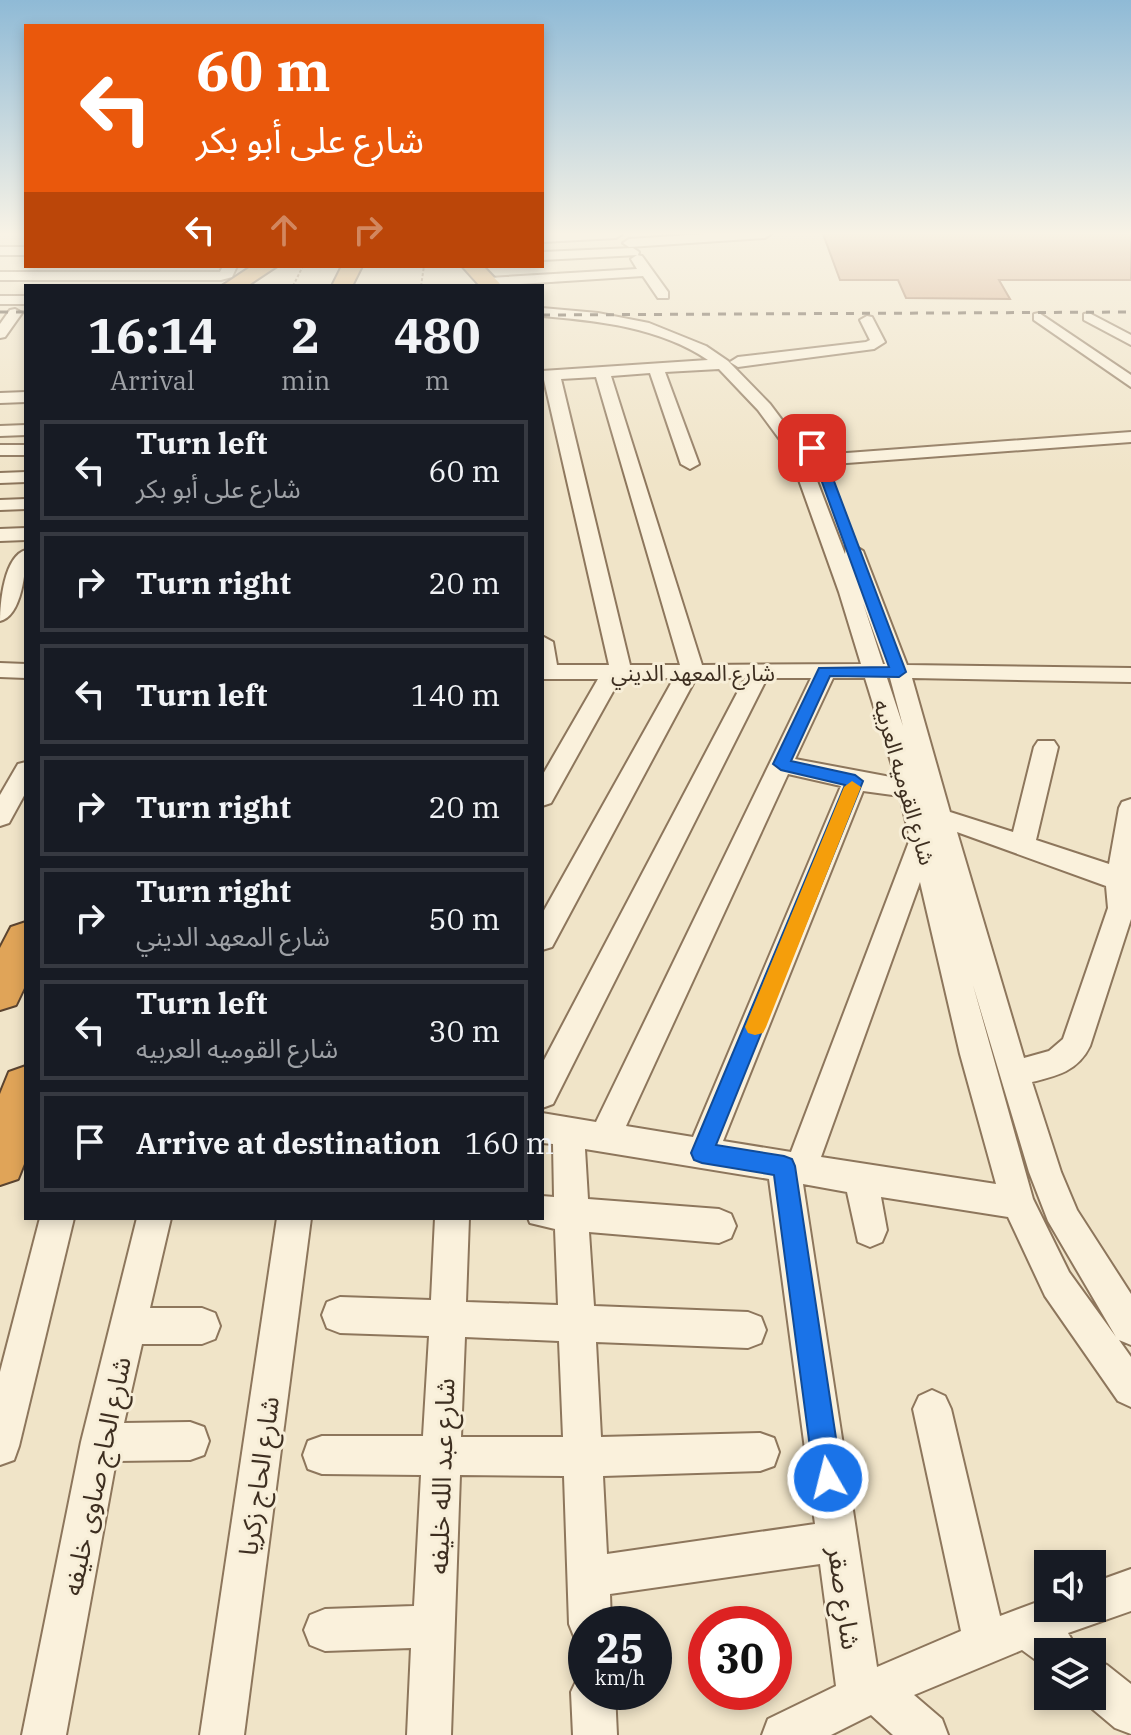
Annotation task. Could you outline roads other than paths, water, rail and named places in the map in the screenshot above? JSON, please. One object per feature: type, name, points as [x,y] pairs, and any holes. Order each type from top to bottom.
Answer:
[{"type":"highway","points":[[0,992],[24,943]]},
{"type":"highway","points":[[0,1162],[24,1093]]},
{"type":"street","points":[[0,334],[13,315]]},
{"type":"street","name":"شارع القوميه العربيه","points":[[575,315],[644,326],[685,340],[730,363],[804,436],[820,460],[899,672],[975,1054],[1018,1203],[1057,1284],[1131,1388]]},
{"type":"street","name":"شارع القوميه العربيه","points":[[636,315],[669,322],[705,335],[780,426],[797,452],[816,497],[913,799]]},
{"type":"street","points":[[1039,317],[1131,382]]},
{"type":"street","points":[[1089,317],[1129,338]]},
{"type":"street","points":[[544,794],[617,672],[547,376],[656,370],[869,346],[878,342],[867,320]]},
{"type":"street","points":[[1067,337],[1110,328]]},
{"type":"street","points":[[656,370],[690,464]]},
{"type":"street","points":[[544,935],[691,671],[602,373]]},
{"type":"street","points":[[0,431],[24,430]]},
{"type":"street","points":[[820,460],[1131,437]]},
{"type":"street","points":[[0,450],[24,450]]},
{"type":"street","points":[[0,478],[24,477]]},
{"type":"street","points":[[0,505],[24,504]]},
{"type":"street","points":[[0,535],[24,534]]},
{"type":"street","points":[[1,610],[18,570]]},
{"type":"street","points":[[0,670],[24,671]]},
{"type":"street","points":[[544,1090],[760,671]]},
{"type":"street","points":[[605,1137],[825,671]]},
{"type":"street","name":"شارع المعهد الديني","points":[[545,672],[874,671],[1131,675]]},
{"type":"street","points":[[1022,845],[1046,747]]},
{"type":"street","points":[[781,764],[855,781],[913,799],[932,828],[1022,845],[1125,884]]},
{"type":"street","points":[[0,817],[24,774]]},
{"type":"street","points":[[702,1153],[855,781]]},
{"type":"street","points":[[1013,1074],[1058,1062],[1075,1046],[1121,908],[1131,808]]},
{"type":"street","name":"شارع القوميه العربيه","points":[[932,828],[1029,1128],[1065,1221],[1116,1285],[1131,1327]]},
{"type":"street","points":[[793,1167],[932,828]]},
{"type":"street","points":[[589,1606],[576,1324],[557,1213],[555,1130],[1018,1203]]},
{"type":"street","name":"شارع صقر","points":[[793,1167],[837,1541],[867,1692]]},
{"type":"street","points":[[861,1178],[870,1230]]},
{"type":"street","points":[[557,1213],[719,1226]]},
{"type":"street","points":[[0,1446],[56,1220]]},
{"type":"street","name":"شارع الحاج صاوى خليفه","points":[[44,1735],[100,1442],[154,1220]]},
{"type":"street","name":"شارع الحاج زكريا","points":[[222,1735],[294,1220]]},
{"type":"street","name":"شارع عبد الله خليفه","points":[[429,1735],[452,1220]]},
{"type":"street","points":[[340,1315],[748,1330]]},
{"type":"street","points":[[128,1326],[202,1326]]},
{"type":"street","points":[[932,1409],[985,1643]]},
{"type":"street","points":[[100,1442],[190,1441]]},
{"type":"street","points":[[322,1455],[583,1457],[760,1452]]},
{"type":"street","points":[[588,1577],[837,1541]]},
{"type":"street","points":[[1106,1599],[1131,1590]]},
{"type":"street","points":[[1043,1638],[1062,1622]]},
{"type":"street","points":[[325,1630],[434,1626]]},
{"type":"street","points":[[784,1735],[867,1692],[985,1643],[1034,1640]]},
{"type":"street","points":[[1106,1691],[1131,1712]]},
{"type":"street","points":[[867,1692],[926,1735]]},
{"type":"street","points":[[594,1710],[595,1735]]},
{"type":"railway","points":[[544,315],[549,315]]}]
